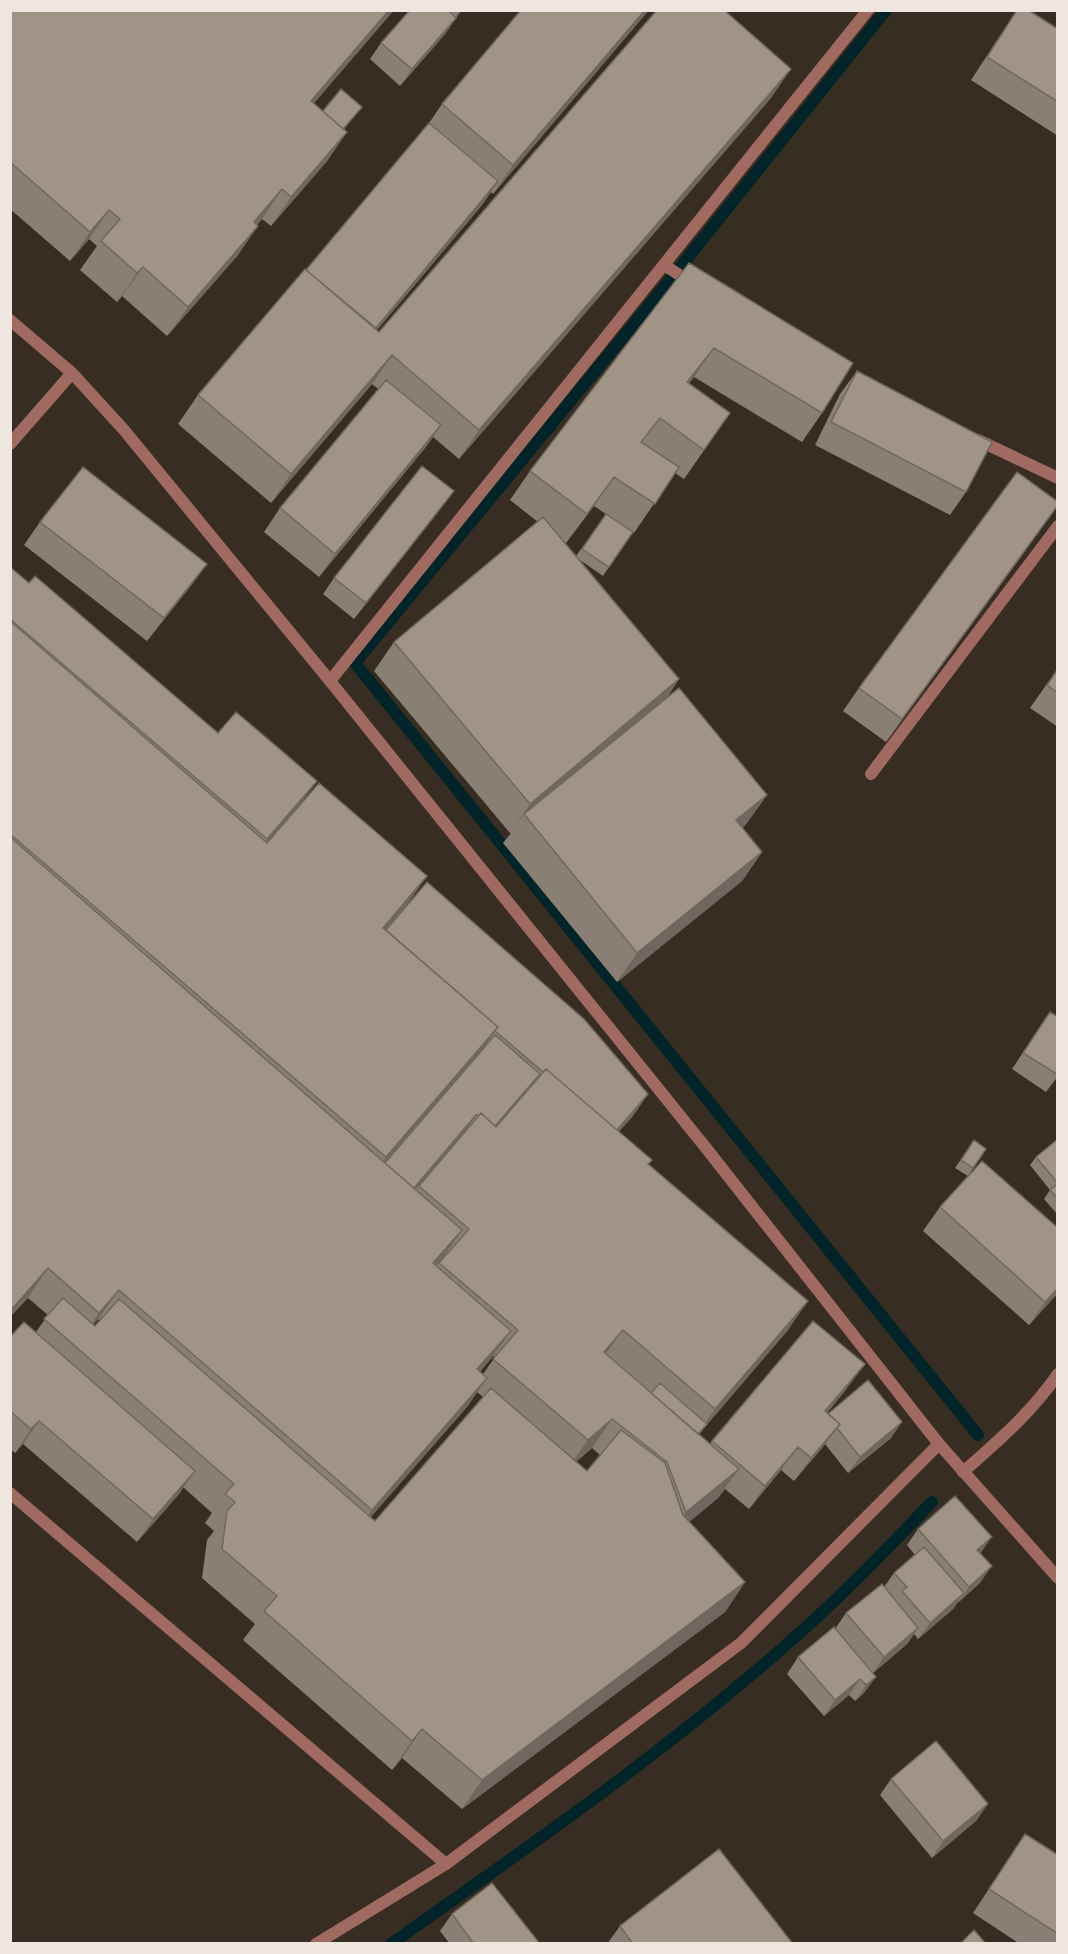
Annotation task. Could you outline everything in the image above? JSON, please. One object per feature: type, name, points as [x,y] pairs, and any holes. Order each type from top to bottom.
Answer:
[{"type":"street","points":[[330,681],[667,267],[868,10]]},
{"type":"street","points":[[667,267],[702,289]]},
{"type":"street","points":[[10,320],[72,373],[124,430],[330,681],[706,1148],[939,1444],[1058,1578]]},
{"type":"street","points":[[10,444],[72,373]]},
{"type":"street","points":[[972,437],[1058,478]]},
{"type":"street","points":[[871,774],[1058,526]]},
{"type":"street","points":[[963,1472],[1002,1438],[1039,1400],[1058,1374]]},
{"type":"street","points":[[316,1944],[446,1864],[741,1643],[939,1444]]},
{"type":"street","points":[[10,1493],[446,1864]]},
{"type":"building","points":[[10,10],[389,10],[311,101],[347,132],[291,197],[282,189],[254,222],[258,226],[188,307],[143,267],[137,273],[101,241],[120,219],[109,210],[90,232],[10,162]]},
{"type":"building","points":[[410,10],[448,10],[456,18],[412,69],[381,43]]},
{"type":"building","points":[[521,10],[645,10],[513,165],[442,104]]},
{"type":"building","points":[[657,10],[724,10],[791,69],[479,430],[392,355],[291,474],[198,395],[305,269],[379,332]]},
{"type":"building","points":[[1017,10],[1028,10],[1058,29],[1058,102],[987,57]]},
{"type":"building","points":[[341,89],[362,107],[343,129],[323,111]]},
{"type":"building","points":[[429,123],[498,181],[376,328],[306,270]]},
{"type":"building","points":[[689,263],[853,363],[822,413],[714,348],[687,382],[730,413],[704,450],[660,418],[641,442],[679,467],[655,504],[614,477],[587,514],[530,471]]},
{"type":"building","points":[[857,371],[992,442],[966,492],[831,422]]},
{"type":"building","points":[[386,380],[441,425],[335,554],[280,508]]},
{"type":"building","points":[[422,466],[454,491],[366,603],[334,578]]},
{"type":"building","points":[[83,467],[207,564],[164,618],[40,522]]},
{"type":"building","points":[[1017,472],[1058,502],[1058,505],[902,719],[859,688]]},
{"type":"building","points":[[606,514],[633,532],[609,567],[582,549]]},
{"type":"building","points":[[543,517],[679,679],[530,804],[394,642]]},
{"type":"building","points":[[10,567],[29,583],[35,576],[218,733],[236,712],[317,781],[267,839],[10,619]]},
{"type":"building","points":[[10,621],[267,843],[319,783],[427,876],[383,928],[498,1027],[386,1157],[10,834]]},
{"type":"building","points":[[1058,669],[1058,693],[1047,685]]},
{"type":"building","points":[[679,688],[767,795],[736,820],[762,852],[637,953],[524,814]]},
{"type":"building","points":[[10,837],[462,1230],[433,1263],[511,1331],[477,1369],[487,1378],[372,1510],[119,1290],[99,1313],[48,1268],[10,1311]]},
{"type":"building","points":[[427,882],[584,1019],[648,1094],[617,1130],[546,1069],[543,1072],[495,1031],[498,1027],[386,930]]},
{"type":"building","points":[[1050,1012],[1058,1017],[1058,1075],[1023,1053]]},
{"type":"building","points":[[495,1035],[540,1074],[495,1126],[481,1113],[476,1115],[414,1188],[385,1163]]},
{"type":"building","points":[[546,1069],[652,1160],[648,1164],[808,1301],[715,1409],[623,1330],[604,1352],[739,1469],[686,1512],[667,1462],[612,1419],[588,1440],[493,1359],[518,1330],[439,1263],[469,1229],[419,1186],[481,1113],[496,1127]]},
{"type":"building","points":[[1058,1139],[1058,1180],[1056,1181],[1036,1157]]},
{"type":"building","points":[[974,1140],[986,1149],[973,1168],[961,1160]]},
{"type":"building","points":[[982,1161],[1058,1228],[1058,1288],[1045,1302],[940,1207]]},
{"type":"building","points":[[1058,1184],[1058,1199],[1050,1190]]},
{"type":"building","points":[[63,1298],[95,1326],[119,1299],[375,1521],[491,1388],[587,1471],[621,1430],[665,1463],[683,1515],[745,1582],[482,1780],[422,1729],[412,1741],[264,1611],[277,1596],[222,1549],[227,1511],[235,1502],[225,1494],[234,1484],[44,1319]]},
{"type":"building","points":[[813,1321],[865,1364],[825,1411],[840,1424],[811,1458],[798,1447],[765,1486],[712,1441]]},
{"type":"building","points":[[24,1322],[195,1471],[153,1519],[39,1421],[31,1429],[10,1411],[10,1337]]},
{"type":"building","points":[[868,1380],[902,1422],[860,1457],[837,1428],[840,1424],[828,1414]]},
{"type":"building","points":[[660,1383],[707,1424],[698,1434],[651,1393]]},
{"type":"building","points":[[955,1496],[992,1537],[977,1550],[992,1566],[969,1587],[918,1529]]},
{"type":"building","points":[[924,1547],[964,1593],[930,1623],[902,1591],[907,1587],[894,1573]]},
{"type":"building","points":[[882,1584],[918,1628],[884,1657],[846,1613]]},
{"type":"building","points":[[834,1627],[876,1677],[866,1685],[860,1679],[835,1700],[798,1657]]},
{"type":"building","points":[[936,1741],[988,1804],[943,1841],[891,1779]]},
{"type":"building","points":[[1025,1834],[1058,1855],[1058,1934],[989,1889]]},
{"type":"building","points":[[719,1849],[793,1944],[633,1944],[620,1926]]},
{"type":"building","points":[[492,1883],[540,1944],[474,1944],[452,1914]]},
{"type":"building","points":[[974,1930],[986,1944],[960,1944]]},
{"type":"waterway","points":[[886,10],[670,280],[355,663],[978,1435]]},
{"type":"waterway","points":[[391,1944],[593,1800],[739,1685],[824,1611],[932,1502]]}]
